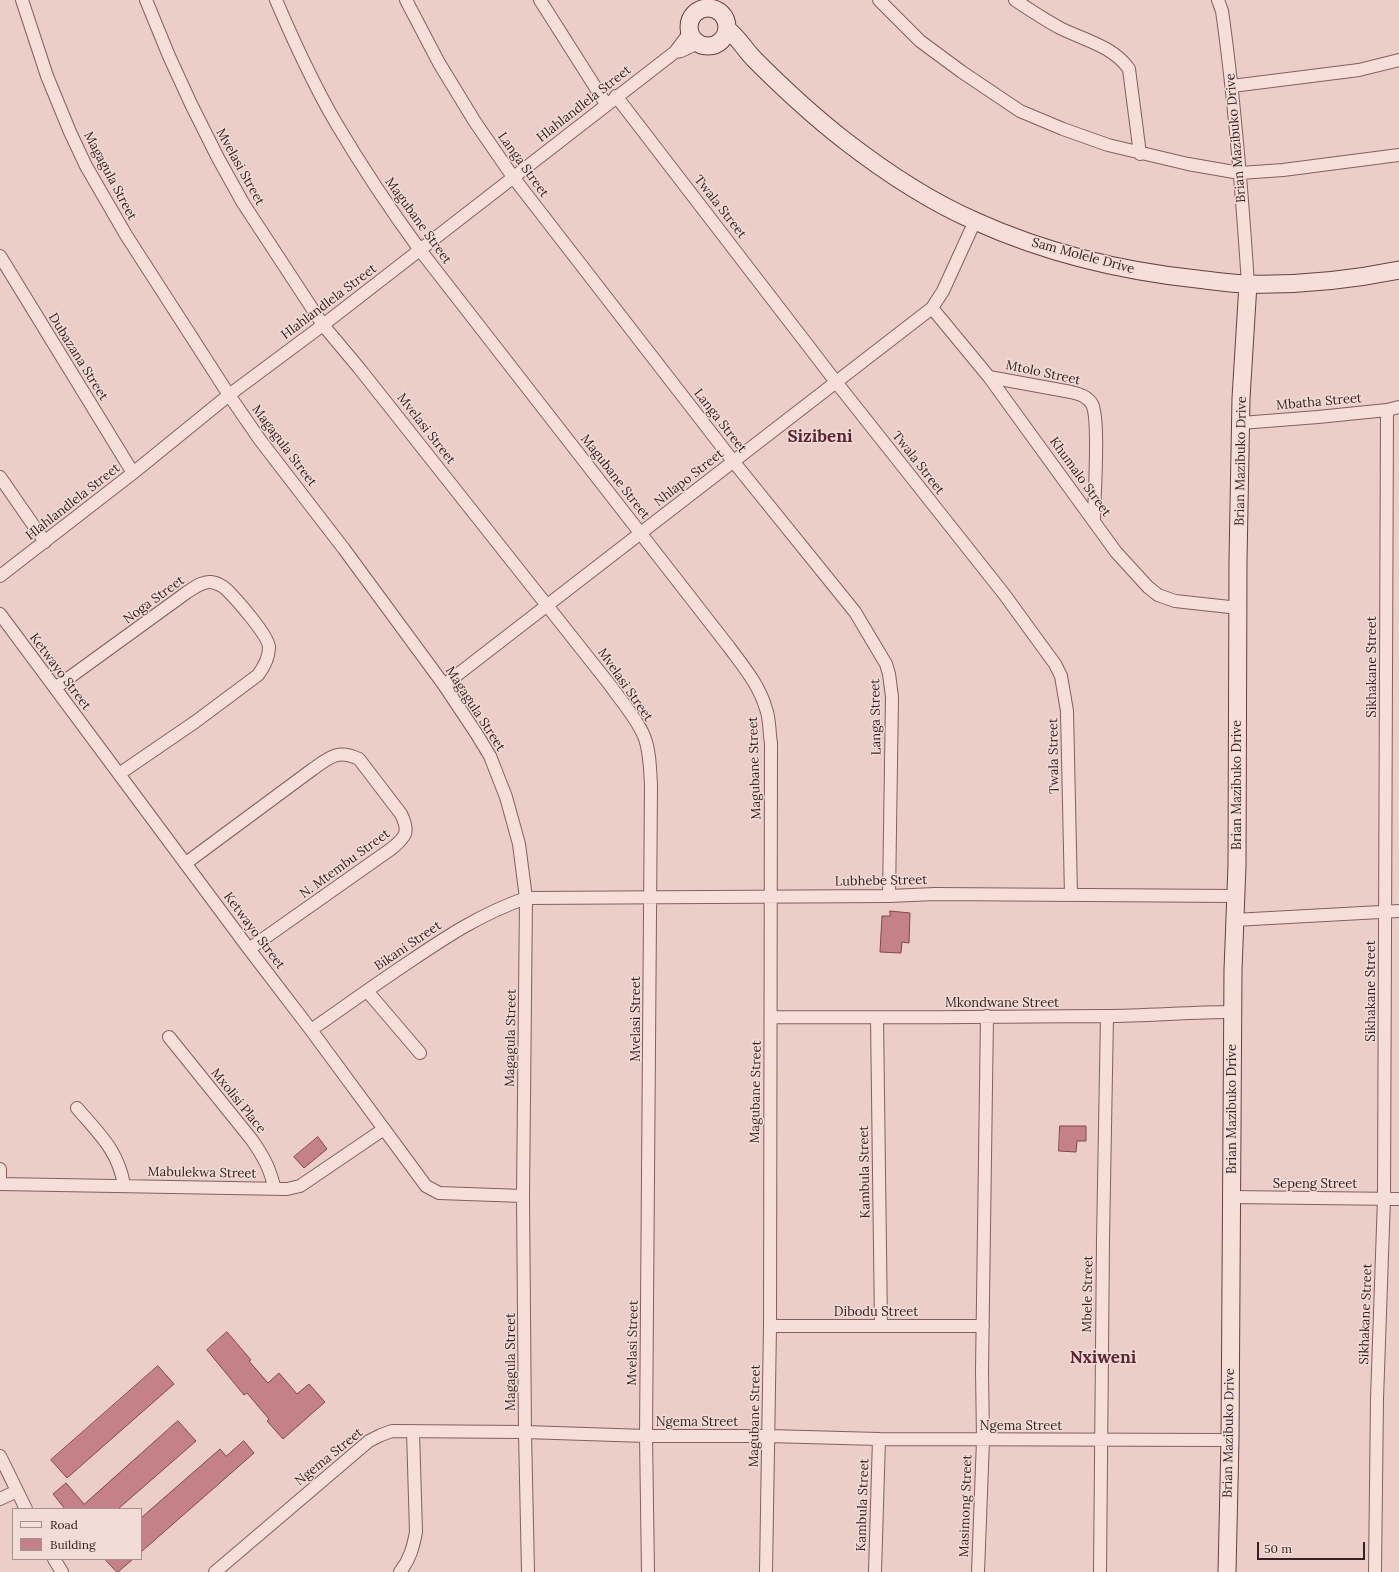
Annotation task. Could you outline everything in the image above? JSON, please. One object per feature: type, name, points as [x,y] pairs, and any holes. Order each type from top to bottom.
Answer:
[{"type":"street","name":"Magagula Street","points":[[22,0],[47,76],[86,166],[126,236],[229,395],[260,440],[344,549],[444,686],[483,744],[500,778],[513,818],[519,844],[526,898],[523,1196],[528,1572]]},
{"type":"street","name":"Mvelasi Street","points":[[146,0],[169,56],[218,158],[243,203],[323,325],[359,368],[610,685],[636,721],[644,736],[649,754],[651,785],[646,1436],[648,1572]]},
{"type":"street","name":"Magubane Street","points":[[276,0],[335,122],[381,196],[420,250],[742,665],[763,698],[767,710],[771,743],[771,1017],[770,1326],[766,1572]]},
{"type":"street","name":"Langa Street","points":[[406,0],[439,63],[475,122],[513,177],[733,461],[855,612],[886,664],[892,697],[889,896]]},
{"type":"street","points":[[540,0],[606,104]]},
{"type":"street","points":[[878,0],[920,41],[962,72],[1020,111],[1063,129],[1108,145],[1140,154],[1240,173],[1283,170],[1399,155]]},
{"type":"street","points":[[1015,0],[1060,28],[1117,55],[1124,62],[1128,69],[1140,154]]},
{"type":"street","name":"Brian Mazibuko Drive","points":[[1218,0],[1222,11],[1232,86],[1248,284],[1241,423],[1236,739],[1237,865],[1232,1012],[1230,1440],[1227,1572]]},
{"type":"street","name":"Sam Molele Drive","points":[[752,57],[718,44],[708,46],[694,38],[690,22],[701,5],[715,9],[723,14],[726,19],[727,29],[736,36],[752,57],[800,104],[846,141],[936,201],[975,221],[1044,248],[1102,264],[1156,275],[1248,284],[1303,283],[1351,279],[1399,270]]},
{"type":"street","points":[[718,44],[724,37],[727,29]]},
{"type":"street","name":"Hlahlandlela Street","points":[[0,576],[133,473],[229,395],[323,325],[616,96],[694,38]]},
{"type":"street","points":[[1232,86],[1358,70],[1399,60]]},
{"type":"street","name":"Twala Street","points":[[616,96],[836,382],[1004,594],[1052,660],[1061,676],[1067,711],[1071,895]]},
{"type":"street","name":"Nhlapo Street","points":[[444,686],[932,308],[943,291],[975,221]]},
{"type":"street","name":"Dubazana Street","points":[[0,256],[133,473]]},
{"type":"street","name":"Khumalo Street","points":[[932,308],[989,377],[1116,552],[1148,587],[1158,595],[1174,601],[1239,608]]},
{"type":"street","name":"Mtolo Street","points":[[989,377],[1071,392],[1082,395],[1091,402],[1094,407],[1096,430],[1094,520]]},
{"type":"street","name":"Mbatha Street","points":[[1241,423],[1318,418],[1387,410],[1399,407]]},
{"type":"street","name":"Sikhakane Street","points":[[1375,1572],[1377,1399],[1384,1198],[1386,912],[1384,794],[1387,410]]},
{"type":"street","points":[[0,477],[45,542]]},
{"type":"street","name":"Noga Street","points":[[55,688],[186,593],[205,582],[218,584],[226,589],[243,608],[265,637],[269,645],[268,654],[265,666],[258,675],[195,722],[119,774]]},
{"type":"street","name":"Ketwayo Street","points":[[0,614],[249,949],[312,1030],[426,1186],[439,1193],[523,1196]]},
{"type":"street","name":"N. Mtembu Street","points":[[186,863],[313,769],[329,758],[341,753],[351,755],[359,759],[401,814],[406,824],[406,832],[403,839],[391,850],[249,949]]},
{"type":"street","name":"Lubhebe Street","points":[[526,898],[889,896],[934,894],[1235,896]]},
{"type":"street","name":"Bikani Street","points":[[312,1030],[452,933],[502,906],[526,898]]},
{"type":"street","points":[[1234,920],[1399,911]]},
{"type":"street","points":[[367,991],[420,1053]]},
{"type":"street","name":"Mkondwane Street","points":[[771,1017],[877,1018],[1107,1016],[1232,1012]]},
{"type":"street","name":"Masimong Street","points":[[978,1572],[983,1440],[987,1016]]},
{"type":"street","name":"Mbele Street","points":[[1100,1572],[1107,1016]]},
{"type":"street","name":"Kambula Street","points":[[877,1018],[881,1325]]},
{"type":"street","name":"Mxolisi Place","points":[[169,1037],[260,1151],[270,1169],[275,1189]]},
{"type":"street","points":[[77,1108],[112,1151],[122,1171],[124,1185]]},
{"type":"street","name":"Mabulekwa Street","points":[[0,1184],[287,1189],[300,1186],[384,1129]]},
{"type":"street","points":[[0,1169],[0,1184]]},
{"type":"street","name":"Sepeng Street","points":[[1231,1198],[1399,1199]]},
{"type":"street","name":"Dibodu Street","points":[[770,1326],[983,1326]]},
{"type":"street","name":"Ngema Street","points":[[215,1572],[369,1441],[392,1431],[879,1439],[1230,1440]]},
{"type":"street","points":[[400,1572],[408,1560],[413,1548],[416,1532],[412,1431]]},
{"type":"street","name":"Kambula Street","points":[[875,1572],[879,1439]]},
{"type":"street","points":[[0,1456],[26,1508]]},
{"type":"street","points":[[0,1499],[17,1491]]},
{"type":"street","points":[[55,1560],[62,1572]]},
{"type":"building","points":[[890,911],[910,913],[909,943],[902,942],[901,953],[880,952],[882,916],[890,916]]},
{"type":"building","points":[[1060,1126],[1086,1126],[1086,1141],[1077,1141],[1076,1152],[1059,1151]]},
{"type":"building","points":[[318,1137],[327,1149],[304,1168],[294,1157]]},
{"type":"building","points":[[227,1332],[268,1383],[279,1373],[297,1394],[309,1384],[325,1402],[283,1439],[267,1421],[269,1419],[247,1393],[244,1395],[207,1350]]},
{"type":"building","points":[[158,1366],[174,1384],[67,1478],[51,1460]]},
{"type":"building","points":[[178,1421],[196,1441],[119,1508],[64,1508],[53,1494],[66,1483],[84,1504]]},
{"type":"building","points":[[244,1441],[254,1453],[142,1551],[142,1517],[220,1449],[226,1456]]},
{"type":"building","points":[[106,1560],[132,1560],[118,1572]]},
{"type":"district","name":"Sizibeni","points":[[820,437]]},
{"type":"district","name":"Nxiweni","points":[[1103,1358]]}]
